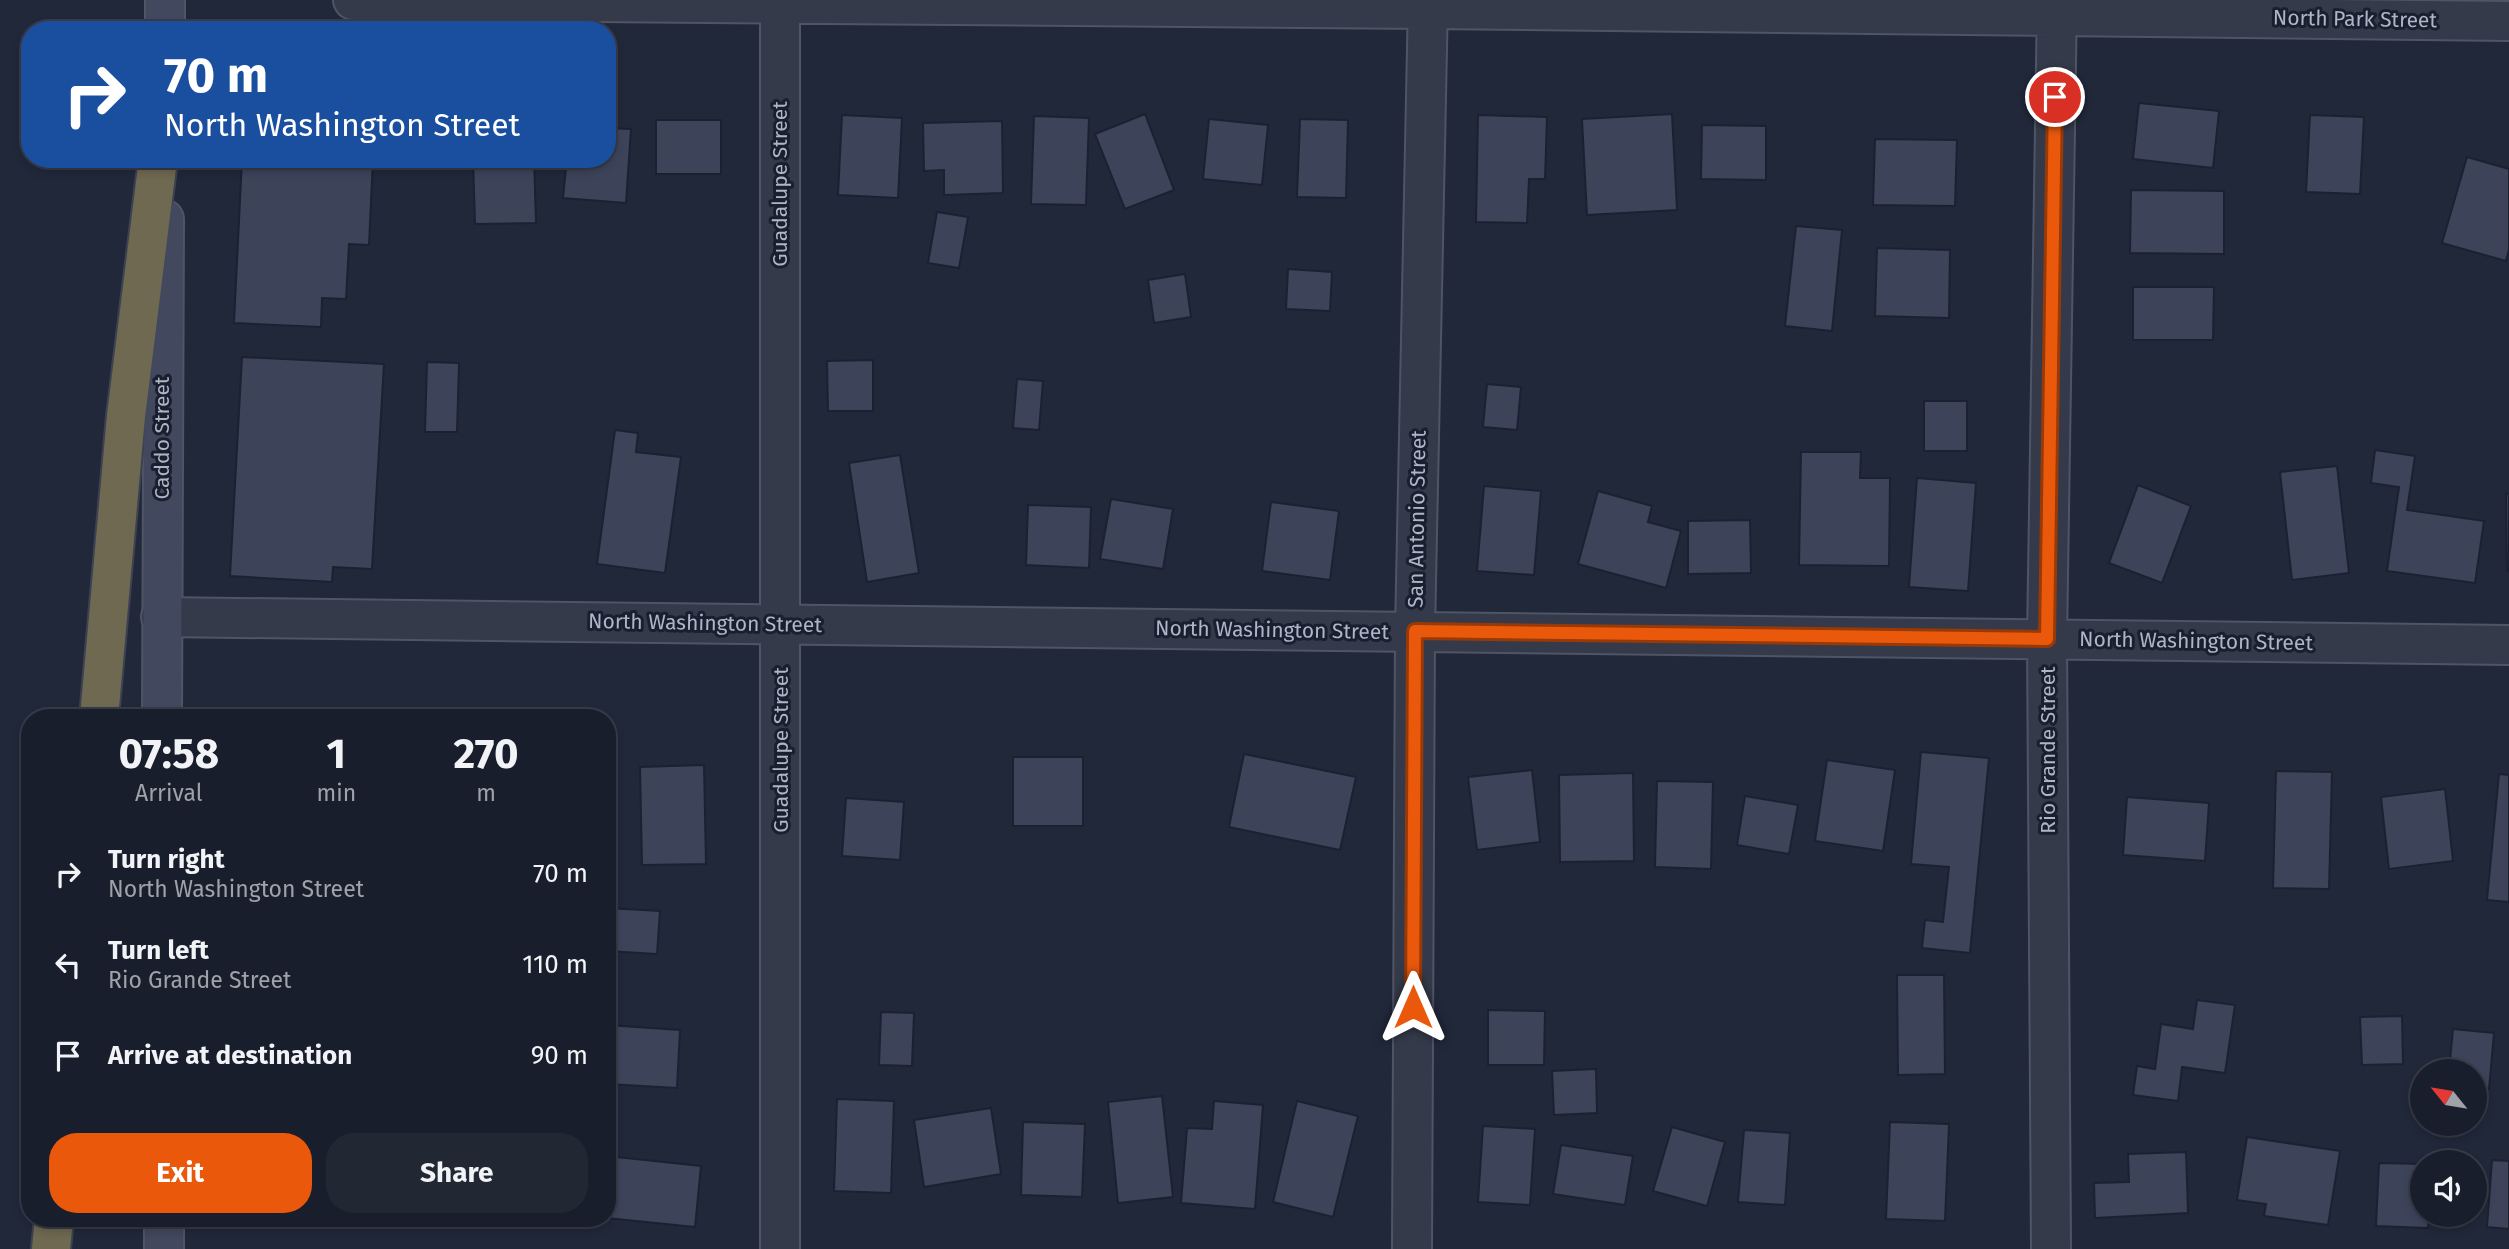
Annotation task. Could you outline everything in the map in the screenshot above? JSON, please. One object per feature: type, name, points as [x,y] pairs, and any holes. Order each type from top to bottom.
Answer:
[{"type":"highway","points":[[100,709],[126,416],[157,168]]},
{"type":"highway","points":[[51,1249],[53,1227]]},
{"type":"main road","points":[[165,0],[165,21]]},
{"type":"main road","name":"Caddo Street","points":[[162,709],[164,168]]},
{"type":"main road","points":[[164,1227],[164,1249]]},
{"type":"street","name":"North Park Street","points":[[354,0],[2057,8],[2509,21]]},
{"type":"street","name":"Guadalupe Street","points":[[780,2],[780,1249]]},
{"type":"street","name":"San Antonio Street","points":[[1412,1249],[1415,631],[1428,4]]},
{"type":"street","name":"Rio Grande Street","points":[[2051,1249],[2047,639],[2057,8]]},
{"type":"street","name":"North Washington Street","points":[[161,617],[2509,645]]},
{"type":"building","points":[[2139,103],[2219,111],[2213,168],[2133,159]]},
{"type":"building","points":[[1145,114],[1174,190],[1125,209],[1095,134]]},
{"type":"building","points":[[1672,114],[1677,210],[1587,215],[1582,119]]},
{"type":"building","points":[[842,115],[902,118],[898,198],[838,195]]},
{"type":"building","points":[[1478,115],[1547,117],[1545,179],[1529,179],[1527,223],[1476,222]]},
{"type":"building","points":[[2310,115],[2364,117],[2360,194],[2306,192]]},
{"type":"building","points":[[1034,116],[1089,118],[1086,205],[1031,204]]},
{"type":"building","points":[[1209,119],[1268,125],[1262,185],[1203,179]]},
{"type":"building","points":[[1300,119],[1348,120],[1346,198],[1297,197]]},
{"type":"building","points":[[656,120],[721,120],[721,174],[656,174]]},
{"type":"building","points":[[1002,121],[1003,193],[944,195],[944,170],[924,171],[923,123]]},
{"type":"building","points":[[1702,125],[1766,126],[1766,180],[1701,179]]},
{"type":"building","points":[[616,128],[631,129],[626,203],[563,198],[566,168],[616,168]]},
{"type":"building","points":[[1875,139],[1957,140],[1955,206],[1873,205]]},
{"type":"building","points":[[2467,157],[2509,169],[2509,249],[2506,261],[2442,243]]},
{"type":"building","points":[[242,168],[373,168],[369,245],[349,244],[346,299],[322,298],[321,327],[234,323]]},
{"type":"building","points":[[473,168],[534,168],[536,223],[475,224]]},
{"type":"building","points":[[2131,190],[2224,191],[2224,254],[2130,253]]},
{"type":"building","points":[[937,212],[968,217],[959,268],[928,263]]},
{"type":"building","points":[[1796,226],[1842,230],[1832,331],[1785,326]]},
{"type":"building","points":[[1877,248],[1950,250],[1949,318],[1875,316]]},
{"type":"building","points":[[1288,269],[1332,272],[1330,311],[1286,309]]},
{"type":"building","points":[[1185,274],[1191,317],[1154,323],[1148,280]]},
{"type":"building","points":[[2133,287],[2214,287],[2213,340],[2133,340]]},
{"type":"building","points":[[242,357],[384,364],[372,569],[333,567],[332,582],[230,576]]},
{"type":"building","points":[[873,360],[873,411],[828,411],[827,361]]},
{"type":"building","points":[[427,362],[459,363],[457,432],[425,432]]},
{"type":"building","points":[[1017,379],[1043,381],[1039,430],[1013,428]]},
{"type":"building","points":[[1487,384],[1521,387],[1517,430],[1483,427]]},
{"type":"building","points":[[1924,401],[1967,401],[1967,451],[1924,451]]},
{"type":"building","points":[[615,430],[638,433],[636,452],[681,457],[665,573],[597,564]]},
{"type":"building","points":[[2375,450],[2415,456],[2407,510],[2484,521],[2475,583],[2387,571],[2399,487],[2371,483]]},
{"type":"building","points":[[1801,452],[1861,452],[1860,478],[1890,478],[1889,566],[1799,565]]},
{"type":"building","points":[[900,455],[919,573],[867,582],[849,463]]},
{"type":"building","points":[[2337,466],[2349,573],[2292,580],[2280,472]]},
{"type":"building","points":[[1917,478],[1976,483],[1968,591],[1909,587]]},
{"type":"building","points":[[2138,485],[2191,506],[2162,583],[2109,563]]},
{"type":"building","points":[[1484,486],[1541,491],[1534,575],[1477,571]]},
{"type":"building","points":[[1598,491],[1652,506],[1648,522],[1681,531],[1666,588],[1578,564]]},
{"type":"building","points":[[2506,494],[2509,494],[2509,571],[2507,571]]},
{"type":"building","points":[[1111,499],[1173,509],[1163,569],[1100,559]]},
{"type":"building","points":[[1271,502],[1339,511],[1330,580],[1262,571]]},
{"type":"building","points":[[1028,505],[1091,507],[1089,568],[1026,565]]},
{"type":"building","points":[[1750,520],[1751,573],[1688,574],[1688,521]]},
{"type":"building","points":[[1921,752],[1989,758],[1970,953],[1922,948],[1925,920],[1943,922],[1949,867],[1911,864]]},
{"type":"building","points":[[1244,754],[1356,777],[1340,850],[1229,827]]},
{"type":"building","points":[[1013,757],[1083,757],[1083,826],[1013,826]]},
{"type":"building","points":[[1827,760],[1895,770],[1883,851],[1815,841]]},
{"type":"building","points":[[704,765],[706,864],[642,865],[640,767]]},
{"type":"building","points":[[1532,770],[1540,842],[1477,850],[1468,777]]},
{"type":"building","points":[[2276,771],[2332,772],[2329,889],[2273,888]]},
{"type":"building","points":[[1633,773],[1634,861],[1560,862],[1559,775]]},
{"type":"building","points":[[2499,774],[2509,775],[2509,902],[2487,900]]},
{"type":"building","points":[[1657,781],[1713,782],[1711,869],[1655,867]]},
{"type":"building","points":[[2445,789],[2453,861],[2389,869],[2381,797]]},
{"type":"building","points":[[1745,796],[1798,805],[1789,854],[1737,845]]},
{"type":"building","points":[[2127,797],[2209,803],[2205,861],[2123,855]]},
{"type":"building","points":[[846,798],[904,802],[900,860],[842,856]]},
{"type":"building","points":[[616,909],[660,911],[657,954],[616,952]]},
{"type":"building","points":[[1897,975],[1944,975],[1945,1074],[1898,1075]]},
{"type":"building","points":[[2197,1000],[2235,1005],[2225,1073],[2182,1067],[2178,1101],[2133,1095],[2137,1066],[2155,1069],[2161,1024],[2193,1029]]},
{"type":"building","points":[[1488,1010],[1545,1011],[1544,1065],[1488,1065]]},
{"type":"building","points":[[881,1012],[914,1013],[912,1066],[879,1065]]},
{"type":"building","points":[[2402,1016],[2403,1064],[2362,1065],[2360,1017]]},
{"type":"building","points":[[616,1026],[680,1030],[677,1088],[616,1085]]},
{"type":"building","points":[[2453,1029],[2494,1033],[2489,1089],[2487,1059],[2450,1059]]},
{"type":"building","points":[[1596,1069],[1597,1113],[1554,1115],[1552,1071]]},
{"type":"building","points":[[1162,1096],[1173,1197],[1118,1203],[1108,1102]]},
{"type":"building","points":[[837,1099],[894,1101],[891,1193],[834,1191]]},
{"type":"building","points":[[1214,1101],[1263,1105],[1255,1209],[1181,1203],[1187,1128],[1212,1129]]},
{"type":"building","points":[[1297,1101],[1358,1116],[1333,1217],[1273,1202]]},
{"type":"building","points":[[991,1108],[1001,1174],[924,1187],[914,1120]]},
{"type":"building","points":[[1023,1122],[1085,1124],[1082,1197],[1021,1195]]},
{"type":"building","points":[[1890,1122],[1949,1124],[1945,1221],[1886,1219]]},
{"type":"building","points":[[1483,1126],[1535,1129],[1530,1205],[1478,1202]]},
{"type":"building","points":[[1672,1127],[1725,1142],[1707,1206],[1653,1191]]},
{"type":"building","points":[[1744,1130],[1790,1133],[1785,1205],[1738,1202]]},
{"type":"building","points":[[2247,1137],[2340,1151],[2328,1225],[2264,1216],[2266,1204],[2237,1200]]},
{"type":"building","points":[[1561,1145],[1633,1156],[1625,1205],[1553,1194]]},
{"type":"building","points":[[2186,1152],[2188,1213],[2095,1218],[2094,1183],[2129,1182],[2128,1154]]},
{"type":"building","points":[[616,1157],[701,1166],[695,1227],[616,1219]]},
{"type":"building","points":[[2492,1160],[2509,1161],[2509,1229],[2487,1227]]},
{"type":"building","points":[[2379,1163],[2410,1164],[2410,1227],[2428,1228],[2376,1226]]},
{"type":"route","points":[[1413,1007],[1415,631],[2047,639],[2055,97]]}]
